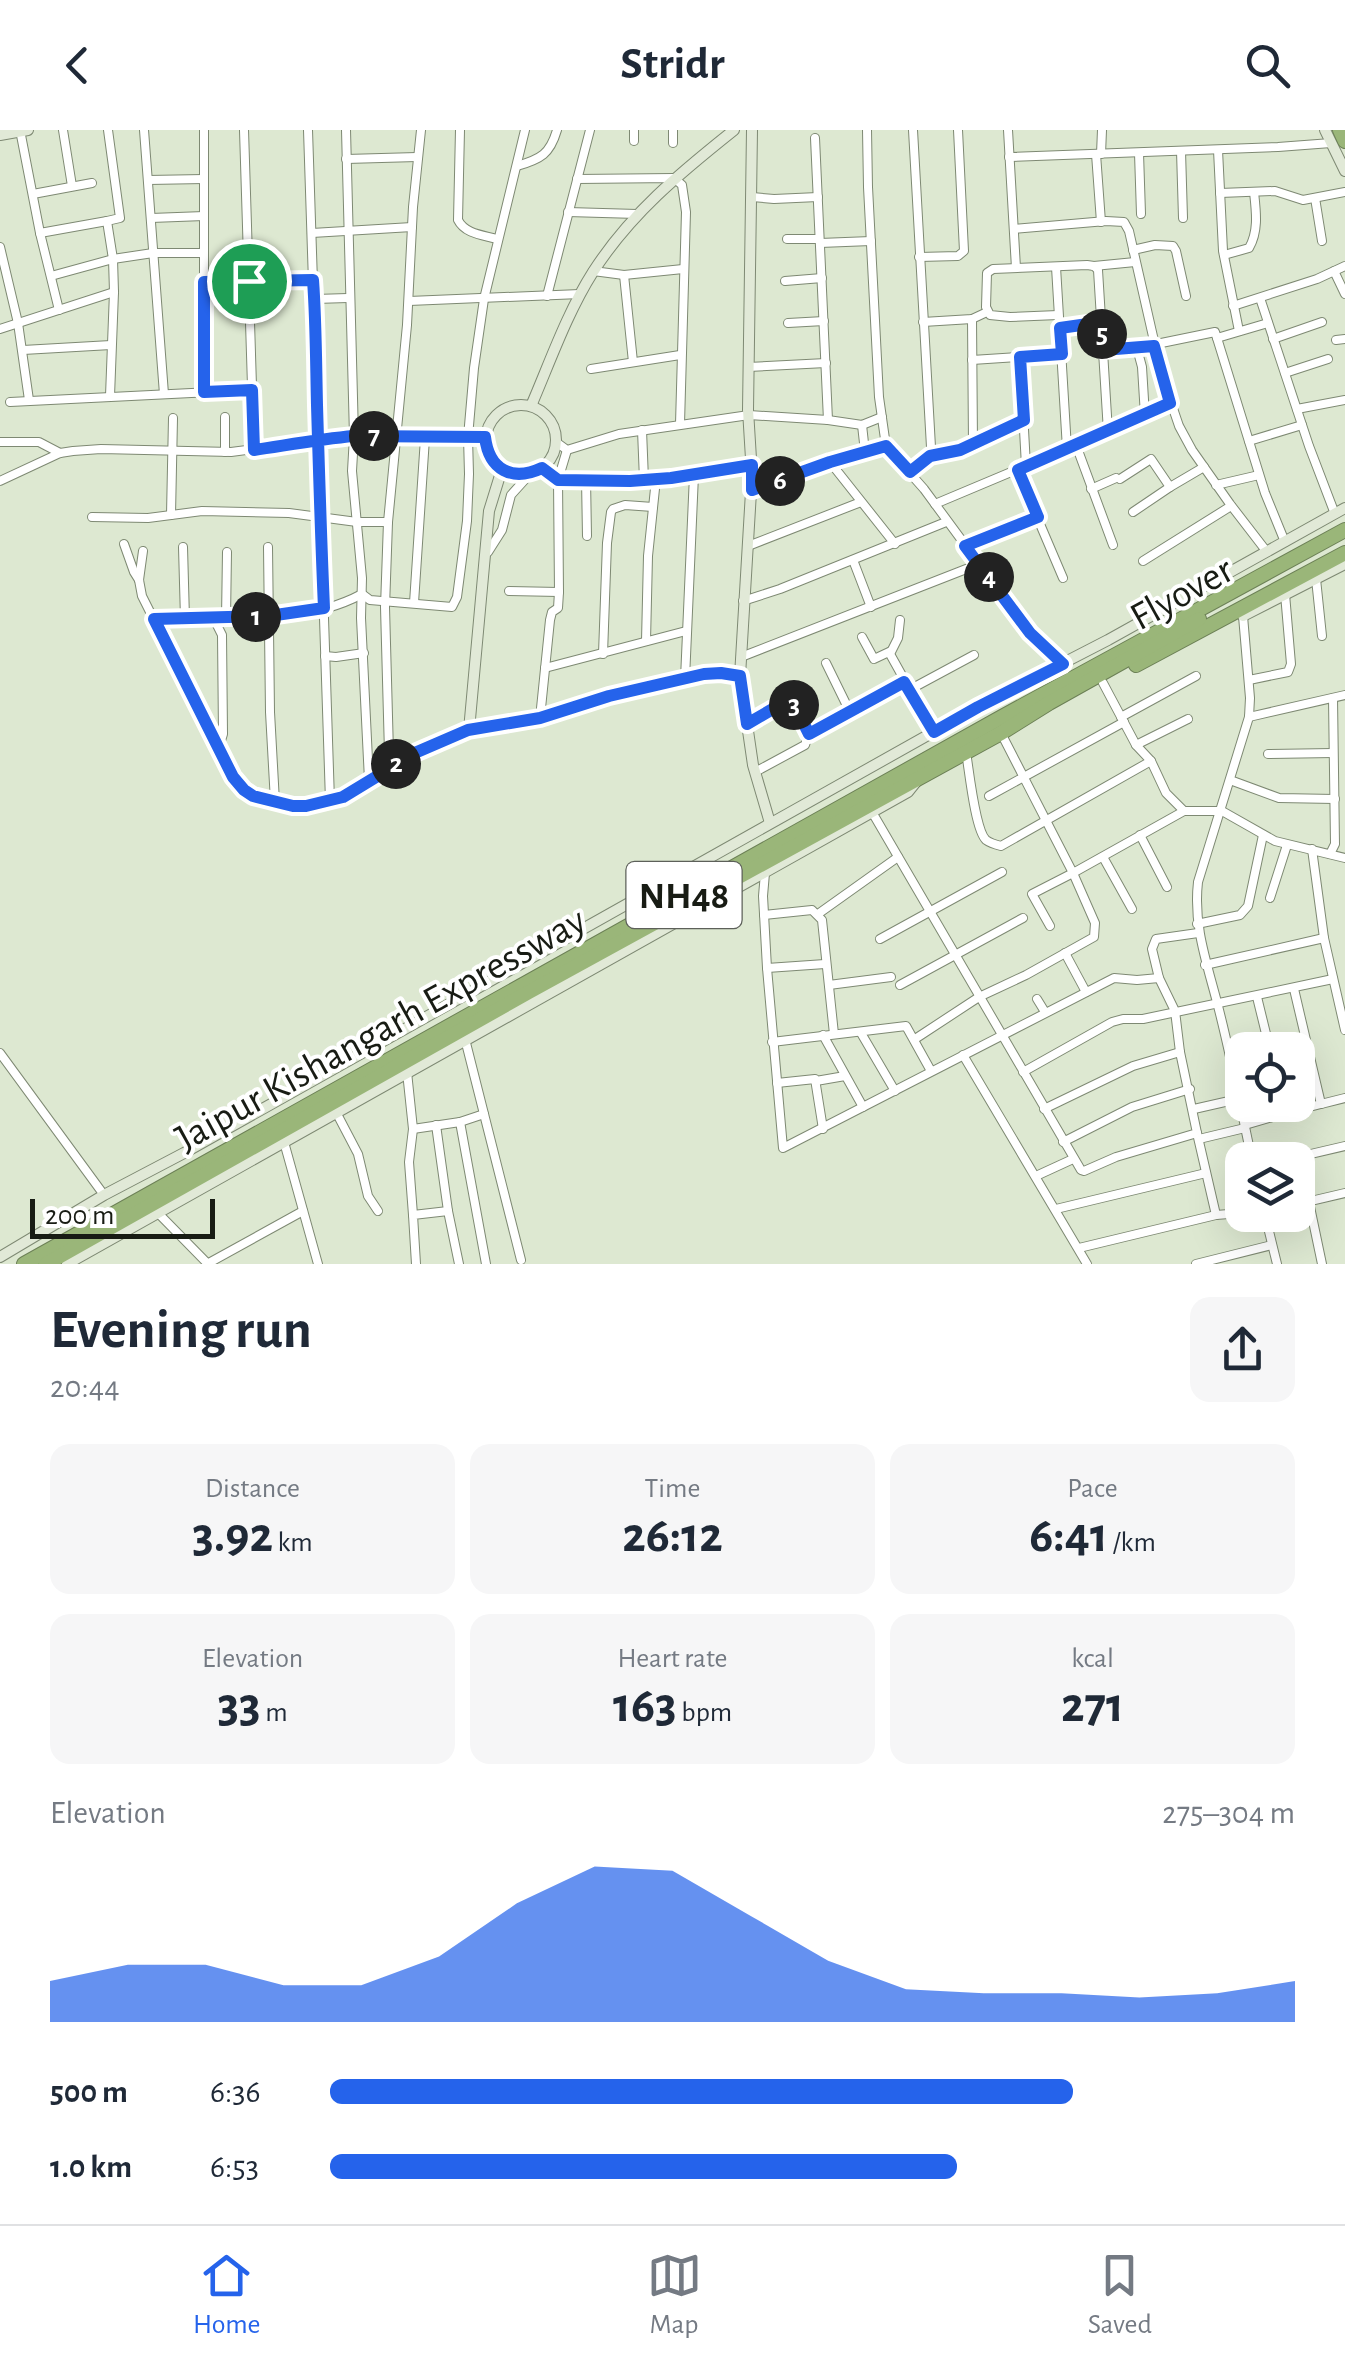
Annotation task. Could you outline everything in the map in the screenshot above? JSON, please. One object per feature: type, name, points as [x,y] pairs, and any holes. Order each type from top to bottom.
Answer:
[{"type":"highway","points":[[1320,522],[1342,535]]},
{"type":"highway","name":"Flyover","points":[[1050,703],[1342,535]]},
{"type":"highway","name":"Jaipur Kishangarh Expressway","points":[[24,1264],[1000,718],[1342,535]]},
{"type":"highway","points":[[1050,703],[1069,701],[1242,612],[1345,553]]},
{"type":"highway","name":"Jaipur Kishangarh Expressway","points":[[46,1264],[1050,703]]},
{"type":"street","points":[[20,130],[59,310]]},
{"type":"street","points":[[0,135],[28,130]]},
{"type":"street","points":[[62,130],[72,186]]},
{"type":"street","points":[[40,234],[120,218],[108,130]]},
{"type":"street","points":[[144,130],[164,394]]},
{"type":"street","points":[[204,130],[204,392]]},
{"type":"street","points":[[244,130],[254,450]]},
{"type":"street","points":[[308,130],[330,800]]},
{"type":"street","points":[[346,130],[352,471],[362,594],[368,780]]},
{"type":"street","points":[[392,766],[385,601],[388,522],[421,130]]},
{"type":"street","points":[[460,130],[458,220],[468,231],[498,239]]},
{"type":"street","points":[[362,594],[370,600],[452,608],[457,597],[468,522],[468,437],[484,299],[526,130]]},
{"type":"street","points":[[517,166],[533,162],[551,149],[556,130]]},
{"type":"street","points":[[546,296],[590,130]]},
{"type":"street","points":[[634,130],[634,141]]},
{"type":"street","points":[[673,130],[673,143]]},
{"type":"street","points":[[531,406],[594,271],[637,214],[734,130]]},
{"type":"street","points":[[752,130],[748,367],[752,490],[740,676],[755,772],[770,823]]},
{"type":"street","points":[[868,130],[871,240],[886,446],[935,504],[1030,633],[1063,664]]},
{"type":"street","points":[[913,130],[930,456]]},
{"type":"street","points":[[920,257],[958,256],[964,251],[958,130]]},
{"type":"street","points":[[1008,130],[1016,268]]},
{"type":"street","points":[[1102,130],[1102,222]]},
{"type":"street","points":[[1325,130],[1339,138],[1345,171]]},
{"type":"street","points":[[815,138],[828,420]]},
{"type":"street","points":[[1009,158],[1218,150],[1339,138]]},
{"type":"street","points":[[1218,150],[1224,255],[1240,331]]},
{"type":"street","points":[[1181,151],[1183,218]]},
{"type":"street","points":[[1139,152],[1141,214]]},
{"type":"street","points":[[346,159],[417,157]]},
{"type":"street","points":[[577,179],[674,178],[682,186],[686,212],[680,424]]},
{"type":"street","points":[[148,180],[204,179]]},
{"type":"street","points":[[34,194],[92,183]]},
{"type":"street","points":[[1220,193],[1276,191],[1303,200],[1345,192]]},
{"type":"street","points":[[1224,255],[1250,248],[1254,240],[1254,192]]},
{"type":"street","points":[[752,197],[818,197]]},
{"type":"street","points":[[1314,198],[1322,241]]},
{"type":"street","points":[[568,212],[637,214]]},
{"type":"street","points":[[151,218],[204,216]]},
{"type":"street","points":[[107,221],[114,292],[110,396]]},
{"type":"street","points":[[1014,229],[1124,222],[1178,426],[1216,485],[1267,552]]},
{"type":"street","points":[[312,233],[412,227]]},
{"type":"street","points":[[787,239],[871,240]]},
{"type":"street","points":[[1132,250],[1172,246],[1186,296]]},
{"type":"street","points":[[0,247],[30,400]]},
{"type":"street","points":[[51,276],[113,259],[154,253],[204,253]]},
{"type":"street","points":[[987,312],[988,273],[992,270],[1135,262]]},
{"type":"street","points":[[1094,266],[1098,270],[1108,432]]},
{"type":"street","points":[[1233,306],[1345,266]]},
{"type":"street","points":[[1056,267],[1071,447],[1112,546]]},
{"type":"street","points":[[594,271],[624,274],[683,269]]},
{"type":"street","points":[[1334,271],[1345,294]]},
{"type":"street","points":[[624,274],[633,362]]},
{"type":"street","points":[[785,281],[822,278]]},
{"type":"street","points":[[204,282],[313,280]]},
{"type":"street","points":[[0,329],[114,292]]},
{"type":"street","points":[[409,301],[580,294]]},
{"type":"street","points":[[314,298],[348,298]]},
{"type":"street","points":[[2,1254],[978,707],[1340,511],[1302,425],[1260,298]]},
{"type":"street","points":[[922,322],[972,319],[987,312]]},
{"type":"street","points":[[987,312],[1010,317],[1058,315]]},
{"type":"street","points":[[972,319],[973,444]]},
{"type":"street","points":[[788,323],[824,321]]},
{"type":"street","points":[[1060,328],[1102,322]]},
{"type":"street","points":[[1273,340],[1322,322]]},
{"type":"street","points":[[1216,338],[1268,323]]},
{"type":"street","points":[[1103,350],[1132,350],[1215,332],[1259,475],[1285,542]]},
{"type":"street","points":[[23,350],[110,345]]},
{"type":"street","points":[[1132,350],[1140,356],[1145,416]]},
{"type":"street","points":[[972,360],[1062,354]]},
{"type":"street","points":[[591,370],[680,356]]},
{"type":"street","points":[[1020,357],[1022,468],[1063,578]]},
{"type":"street","points":[[1285,373],[1328,359]]},
{"type":"street","points":[[748,367],[826,363]]},
{"type":"street","points":[[10,402],[252,390]]},
{"type":"street","points":[[1296,409],[1345,400]]},
{"type":"street","points":[[935,504],[1170,403]]},
{"type":"street","points":[[540,718],[550,620],[558,608],[558,480],[562,446],[547,416],[531,406],[507,407],[496,414],[485,437],[487,450],[493,462],[516,475],[542,468],[562,446],[642,430],[749,415],[862,425],[882,417]]},
{"type":"street","points":[[225,417],[225,452]]},
{"type":"street","points":[[171,514],[173,418]]},
{"type":"street","points":[[910,472],[930,456],[960,450],[1024,420]]},
{"type":"street","points":[[862,425],[866,452]]},
{"type":"street","points":[[1249,441],[1302,425]]},
{"type":"street","points":[[642,430],[644,480]]},
{"type":"street","points":[[0,481],[60,453],[102,449],[225,452],[354,436],[485,437]]},
{"type":"street","points":[[414,604],[425,438]]},
{"type":"street","points":[[0,442],[39,442],[60,453]]},
{"type":"street","points":[[752,490],[886,446]]},
{"type":"street","points":[[1091,489],[1150,460],[1170,488]]},
{"type":"street","points":[[830,462],[895,544]]},
{"type":"street","points":[[542,468],[558,480],[644,480],[752,465]]},
{"type":"street","points":[[1132,512],[1204,467]]},
{"type":"street","points":[[468,730],[488,511],[502,469]]},
{"type":"street","points":[[486,554],[502,530],[511,496],[530,474]]},
{"type":"street","points":[[685,679],[694,474]]},
{"type":"street","points":[[1216,485],[1259,475]]},
{"type":"street","points":[[586,479],[586,536]]},
{"type":"street","points":[[646,641],[648,556],[656,479]]},
{"type":"street","points":[[748,546],[861,502]]},
{"type":"street","points":[[603,654],[612,509],[625,505],[653,506]]},
{"type":"street","points":[[1144,561],[1231,506]]},
{"type":"street","points":[[92,517],[148,518],[202,510],[388,522]]},
{"type":"street","points":[[965,546],[1038,517]]},
{"type":"street","points":[[743,601],[946,522]]},
{"type":"street","points":[[124,544],[142,596],[233,777],[253,796],[275,802],[306,806],[343,797],[417,752],[468,730],[540,718],[609,696],[704,674],[740,676]]},
{"type":"street","points":[[183,547],[184,619]]},
{"type":"street","points":[[268,547],[275,802]]},
{"type":"street","points":[[139,580],[142,551]]},
{"type":"street","points":[[226,618],[227,552]]},
{"type":"street","points":[[853,560],[871,607]]},
{"type":"street","points":[[741,657],[979,564]]},
{"type":"street","points":[[1225,1038],[1198,928],[1196,903],[1198,882],[1249,717],[1242,612],[1345,564]]},
{"type":"street","points":[[1316,580],[1322,636]]},
{"type":"street","points":[[509,590],[559,592]]},
{"type":"street","points":[[154,619],[269,616],[340,605],[362,594]]},
{"type":"street","points":[[1249,680],[1288,672],[1291,664],[1286,594]]},
{"type":"street","points":[[214,619],[222,635],[222,734],[218,749]]},
{"type":"street","points":[[900,620],[892,660],[934,732]]},
{"type":"street","points":[[545,668],[686,631]]},
{"type":"street","points":[[862,637],[874,659],[891,651]]},
{"type":"street","points":[[325,656],[364,653]]},
{"type":"street","points":[[809,734],[974,655]]},
{"type":"street","points":[[826,663],[850,712]]},
{"type":"street","points":[[989,796],[1196,676]]},
{"type":"street","points":[[1103,683],[1166,793],[1184,810]]},
{"type":"street","points":[[1249,717],[1345,695]]},
{"type":"street","points":[[1330,854],[1340,843],[1333,698]]},
{"type":"street","points":[[747,724],[790,702],[809,734],[805,745],[755,772]]},
{"type":"street","points":[[1136,745],[1188,719]]},
{"type":"street","points":[[915,1038],[980,997],[1094,936],[1094,923],[1073,873],[1001,732]]},
{"type":"street","points":[[966,752],[983,837],[1002,846],[1151,762]]},
{"type":"street","points":[[1268,754],[1333,753]]},
{"type":"street","points":[[67,1264],[88,1259],[157,1212],[908,792],[920,777]]},
{"type":"street","points":[[1230,780],[1279,798],[1335,799]]},
{"type":"street","points":[[1050,926],[1032,894],[1184,810],[1222,811],[1287,844],[1345,858]]},
{"type":"street","points":[[872,812],[1078,1169],[1084,1171],[1116,1157],[1254,1122]]},
{"type":"street","points":[[1216,1215],[1180,1052],[1175,1011],[1159,978],[1152,949],[1156,939],[1245,912],[1263,834]]},
{"type":"street","points":[[1140,835],[1168,887]]},
{"type":"street","points":[[1270,898],[1287,844]]},
{"type":"street","points":[[1312,850],[1324,938],[1345,1030]]},
{"type":"street","points":[[818,914],[898,857]]},
{"type":"street","points":[[1103,857],[1132,910]]},
{"type":"street","points":[[765,872],[767,968],[783,1148],[1114,978],[1159,978]]},
{"type":"street","points":[[880,939],[1002,872]]},
{"type":"street","points":[[764,915],[812,910],[822,920],[834,1034]]},
{"type":"street","points":[[900,985],[1023,918]]},
{"type":"street","points":[[1206,965],[1324,938]]},
{"type":"street","points":[[1066,953],[1086,992]]},
{"type":"street","points":[[767,968],[825,964]]},
{"type":"street","points":[[829,985],[891,977]]},
{"type":"street","points":[[1022,1072],[1112,1022],[1218,1005],[1333,980]]},
{"type":"street","points":[[1294,989],[1321,1104]]},
{"type":"street","points":[[1257,997],[1266,1032]]},
{"type":"street","points":[[1037,999],[1045,1012]]},
{"type":"street","points":[[772,1042],[906,1026],[931,1072]]},
{"type":"street","points":[[861,1033],[895,1092]]},
{"type":"street","points":[[823,1035],[862,1107]]},
{"type":"street","points":[[465,1039],[521,1260]]},
{"type":"street","points":[[1044,1109],[1133,1066],[1180,1052]]},
{"type":"street","points":[[0,1054],[104,1195]]},
{"type":"street","points":[[963,1056],[1088,1264]]},
{"type":"street","points":[[407,1072],[413,1129],[409,1162],[416,1264]]},
{"type":"street","points":[[777,1083],[845,1076]]},
{"type":"street","points":[[816,1081],[823,1129]]},
{"type":"street","points":[[1063,1142],[1132,1107],[1190,1089]]},
{"type":"street","points":[[1315,1105],[1345,1098]]},
{"type":"street","points":[[1194,1109],[1225,1102]]},
{"type":"street","points":[[336,1112],[358,1154],[368,1196],[378,1211]]},
{"type":"street","points":[[413,1129],[484,1114]]},
{"type":"street","points":[[460,1122],[486,1264]]},
{"type":"street","points":[[1244,1122],[1248,1142]]},
{"type":"street","points":[[436,1126],[459,1264]]},
{"type":"street","points":[[284,1142],[318,1264]]},
{"type":"street","points":[[1315,1153],[1345,1146]]},
{"type":"street","points":[[1036,1176],[1073,1159]]},
{"type":"street","points":[[1056,1208],[1206,1173]]},
{"type":"street","points":[[1315,1201],[1345,1193]]},
{"type":"street","points":[[157,1212],[208,1264],[302,1210]]},
{"type":"street","points":[[412,1214],[448,1210]]},
{"type":"street","points":[[1080,1248],[1225,1214]]},
{"type":"street","points":[[1315,1228],[1322,1264]]},
{"type":"street","points":[[1269,1232],[1277,1264]]},
{"type":"street","points":[[1196,1264],[1228,1260],[1272,1245]]},
{"type":"route","points":[[249,281],[204,282],[204,392],[252,390],[254,450],[318,440],[354,436],[485,437],[493,462],[516,475],[542,468],[558,480],[630,481],[752,465],[752,490],[886,446],[910,472],[930,456],[960,450],[1024,420],[1020,357],[1062,354],[1060,328],[1102,322],[1103,350],[1154,346],[1170,403],[1018,470],[1038,517],[965,546],[1030,633],[1063,664],[934,732],[904,682],[809,734],[790,702],[747,724],[740,676],[704,674],[609,696],[540,718],[468,730],[417,752],[343,797],[293,806],[253,796],[233,777],[154,619],[269,616],[324,608],[318,440],[317,409],[314,298],[313,280],[249,281]]}]
